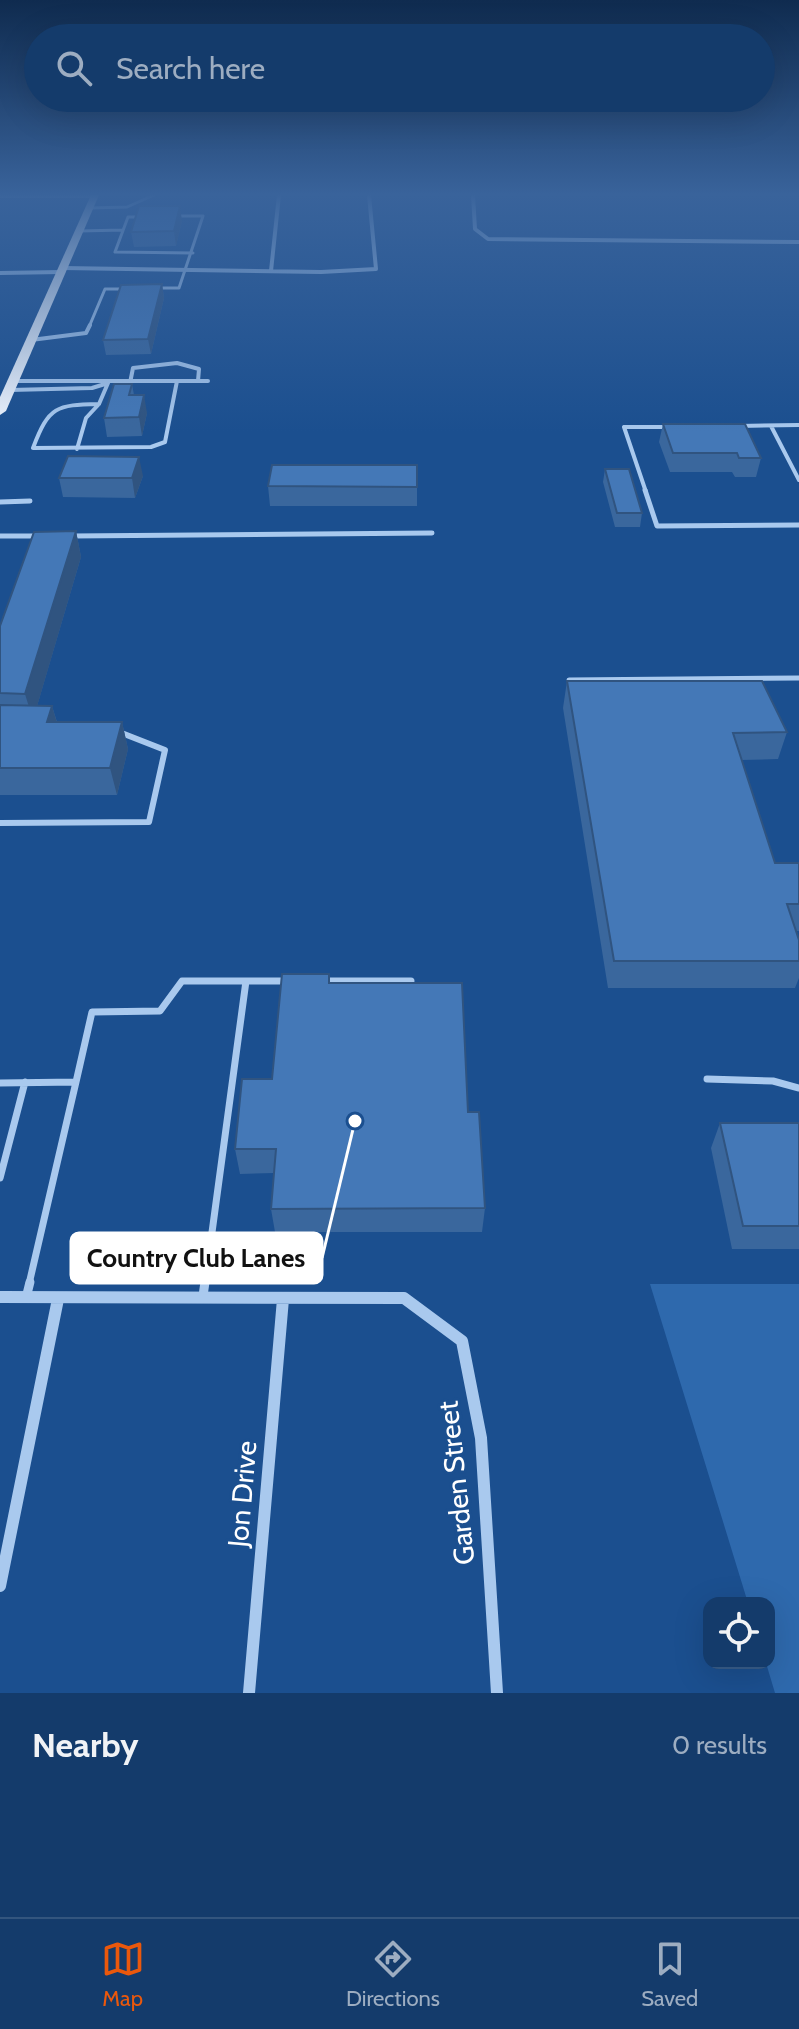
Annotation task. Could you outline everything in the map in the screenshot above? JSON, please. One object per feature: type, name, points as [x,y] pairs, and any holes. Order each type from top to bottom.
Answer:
[{"type":"main road","points":[[0,411],[60,274]]},
{"type":"street","points":[[0,1297],[203,1296],[283,1299]]},
{"type":"street","name":"Garden Street","points":[[283,1299],[404,1298],[462,1341],[481,1438],[497,1693]]},
{"type":"street","points":[[0,1586],[58,1299]]},
{"type":"street","name":"Jon Drive","points":[[249,1693],[283,1299]]},
{"type":"lane","points":[[149,289],[179,288],[185,274]]},
{"type":"lane","points":[[31,340],[86,333],[105,289],[135,289]]},
{"type":"lane","points":[[130,383],[133,368],[146,365],[192,364],[199,369],[198,381]]},
{"type":"lane","points":[[99,404],[69,405],[46,413],[33,448],[151,447],[165,442],[177,381]]},
{"type":"lane","points":[[11,385],[208,381]]},
{"type":"lane","points":[[11,385],[92,388],[108,383]]},
{"type":"lane","points":[[77,449],[86,418],[99,404],[108,383]]},
{"type":"lane","points":[[727,426],[799,425]]},
{"type":"lane","points":[[771,426],[799,480]]},
{"type":"lane","points":[[668,427],[624,427],[657,526],[799,525]]},
{"type":"lane","points":[[0,502],[30,501]]},
{"type":"lane","points":[[62,536],[432,533]]},
{"type":"lane","points":[[0,536],[47,536]]},
{"type":"lane","points":[[569,680],[799,678]]},
{"type":"lane","points":[[0,823],[149,822],[165,750],[111,731]]},
{"type":"lane","points":[[26,1298],[92,1012],[160,1011],[182,981],[306,981]]},
{"type":"lane","points":[[203,1296],[246,981]]},
{"type":"lane","points":[[321,981],[411,981]]},
{"type":"lane","points":[[707,1079],[773,1081],[799,1088]]},
{"type":"lane","points":[[0,1178],[25,1082]]},
{"type":"lane","points":[[0,1083],[76,1082]]},
{"type":"shaded area","points":[[650,1284],[799,1284],[799,1693],[775,1693],[768,1669],[775,1669],[775,1597],[746,1597]]},
{"type":"building","points":[[162,284],[148,339],[103,340],[121,285]]},
{"type":"building","points":[[114,384],[132,384],[129,395],[144,395],[139,417],[104,418]]},
{"type":"building","points":[[663,424],[745,424],[761,458],[739,458],[737,453],[673,453]]},
{"type":"building","points":[[68,456],[139,457],[132,478],[59,478]]},
{"type":"building","points":[[272,465],[417,465],[417,487],[268,486]]},
{"type":"building","points":[[605,469],[629,469],[642,513],[617,513]]},
{"type":"building","points":[[76,531],[25,694],[0,693],[0,626],[34,532]]},
{"type":"building","points":[[567,681],[762,681],[787,732],[733,733],[775,863],[799,863],[799,904],[787,904],[799,940],[799,961],[614,961]]},
{"type":"building","points":[[0,705],[52,706],[47,722],[122,722],[110,768],[0,768]]},
{"type":"building","points":[[282,974],[329,974],[329,983],[462,983],[468,1112],[479,1112],[485,1208],[271,1209],[276,1149],[235,1149],[242,1079],[272,1079]]},
{"type":"building","points":[[720,1123],[799,1123],[799,1226],[743,1226]]},
{"type":"place","name":"Country Club Lanes","points":[[355,1121]]}]
